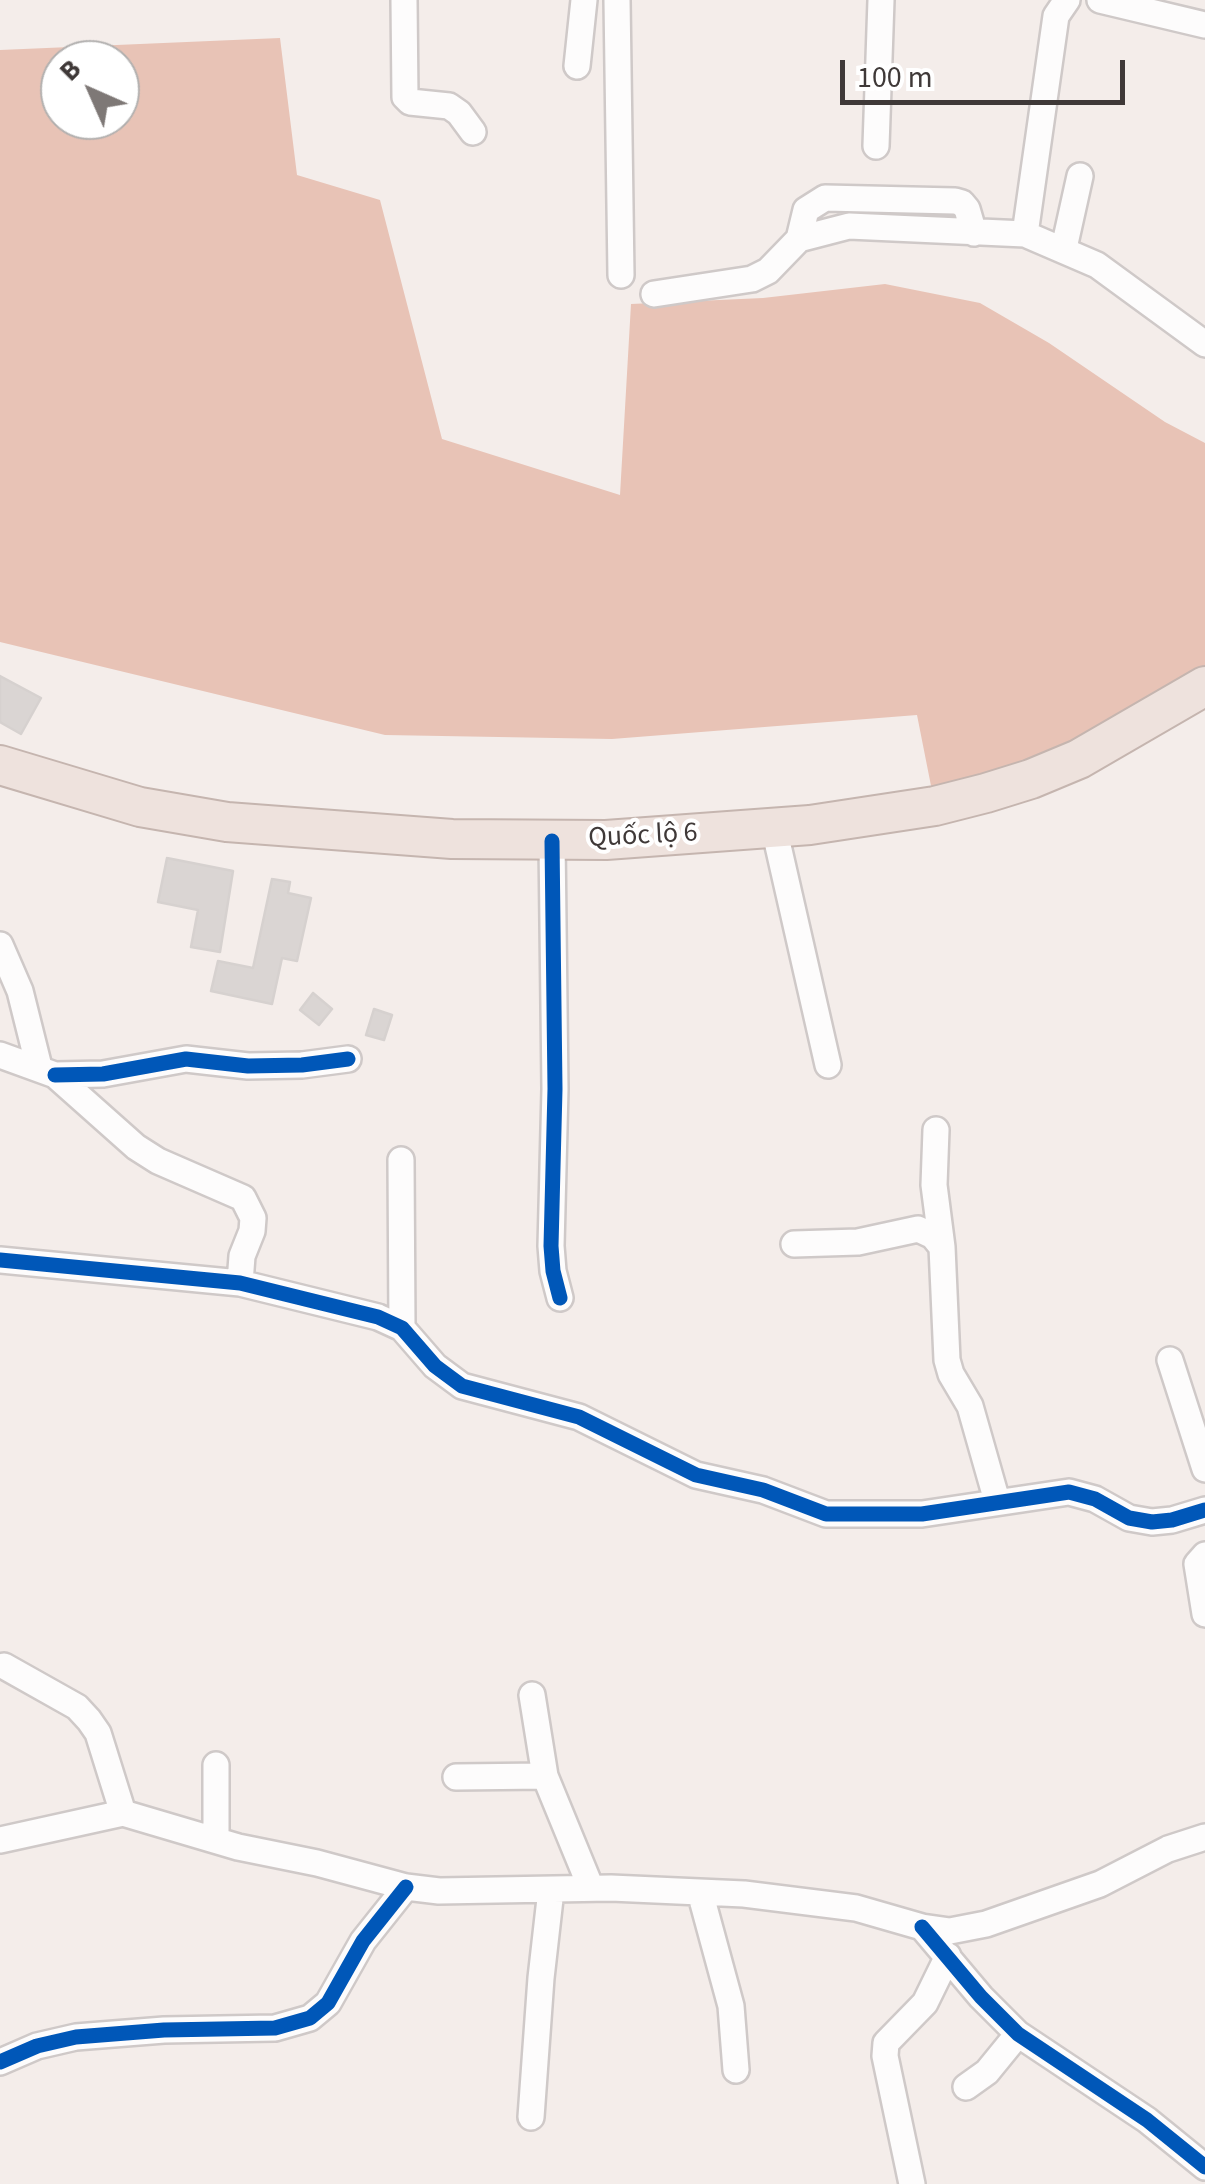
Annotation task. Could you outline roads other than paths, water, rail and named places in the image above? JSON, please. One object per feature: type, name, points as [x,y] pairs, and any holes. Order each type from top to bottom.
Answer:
[{"type":"highway","name":"Quốc lộ 6","points":[[0,765],[140,807],[227,822],[372,834],[606,840],[774,828],[935,806],[1031,779],[1078,758],[1205,686]]},
{"type":"street","points":[[404,0],[405,96],[410,102],[448,106],[459,112],[473,132]]},
{"type":"street","points":[[577,66],[584,0]]},
{"type":"street","points":[[617,0],[621,275]]},
{"type":"street","points":[[876,146],[881,0]]},
{"type":"street","points":[[1025,234],[1056,16],[1068,0]]},
{"type":"street","points":[[1100,0],[1205,25]]},
{"type":"street","points":[[1064,248],[1080,176]]},
{"type":"street","points":[[654,294],[752,280],[768,271],[799,239],[806,210],[825,198],[955,200],[962,202],[974,233],[1025,234],[1064,248],[1098,265],[1205,344]]},
{"type":"street","points":[[774,828],[828,1064]]},
{"type":"street","points":[[552,841],[555,1090],[551,1246],[560,1298]]},
{"type":"street","points":[[0,945],[47,1071],[136,1147],[176,1170],[243,1198],[253,1218],[242,1256],[240,1283]]},
{"type":"street","points":[[0,1054],[47,1071],[103,1074],[186,1059],[266,1066],[348,1059]]},
{"type":"street","points":[[936,1130],[934,1185],[942,1247],[947,1360],[970,1406],[997,1501]]},
{"type":"street","points":[[400,1160],[402,1328]]},
{"type":"street","points":[[794,1244],[858,1242],[918,1229],[933,1236],[942,1247]]},
{"type":"street","points":[[0,1260],[240,1283],[330,1303],[402,1328],[435,1366],[462,1386],[597,1424],[684,1470],[763,1490],[808,1509],[844,1516],[922,1514],[1069,1492],[1094,1499],[1130,1518],[1152,1522],[1205,1510]]},
{"type":"street","points":[[1170,1360],[1205,1470]]},
{"type":"street","points":[[1205,1556],[1198,1564],[1198,1574],[1205,1614]]},
{"type":"street","points":[[4,1666],[77,1707],[89,1720],[98,1733],[123,1813]]},
{"type":"street","points":[[532,1695],[546,1776],[592,1888]]},
{"type":"street","points":[[216,1765],[216,1840]]},
{"type":"street","points":[[456,1777],[546,1776]]},
{"type":"street","points":[[0,1840],[123,1813],[406,1887],[439,1891],[592,1888],[700,1892],[856,1908],[950,1931],[986,1924],[1100,1884],[1168,1850],[1205,1837]]},
{"type":"street","points":[[0,2062],[37,2046],[76,2037],[164,2030],[276,2028],[310,2018],[328,2002],[364,1941],[406,1887]]},
{"type":"street","points":[[532,2117],[540,1978],[551,1890]]},
{"type":"street","points":[[700,1892],[730,2006],[736,2070]]},
{"type":"street","points":[[922,1927],[1018,2034],[1122,2103],[1205,2167]]},
{"type":"street","points":[[912,2184],[885,2056],[886,2042],[925,2003],[948,1956]]},
{"type":"street","points":[[966,2087],[987,2072],[1018,2034]]}]
